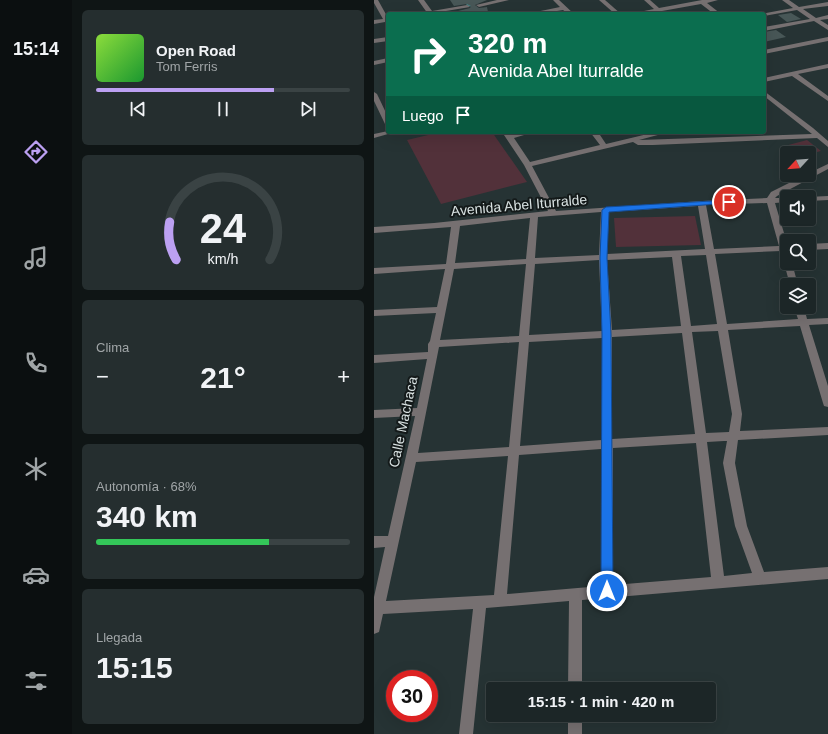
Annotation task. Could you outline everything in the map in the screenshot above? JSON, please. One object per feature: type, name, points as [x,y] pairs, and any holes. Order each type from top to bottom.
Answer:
[{"type":"street","points":[[421,0],[430,12]]},
{"type":"street","points":[[479,5],[506,0]]},
{"type":"street","points":[[556,0],[569,12]]},
{"type":"street","points":[[602,0],[616,12]]},
{"type":"street","points":[[647,0],[660,12]]},
{"type":"street","points":[[645,12],[715,0]]},
{"type":"street","points":[[785,0],[828,28]]},
{"type":"street","points":[[375,2],[386,20]]},
{"type":"street","points":[[702,2],[715,12]]},
{"type":"street","points":[[766,14],[828,4]]},
{"type":"street","points":[[441,12],[467,7]]},
{"type":"street","points":[[541,12],[564,8]]},
{"type":"street","points":[[766,29],[813,18],[828,13]]},
{"type":"street","points":[[766,25],[828,17]]},
{"type":"street","points":[[374,22],[386,22]]},
{"type":"street","points":[[374,41],[386,39]]},
{"type":"street","points":[[766,52],[828,39]]},
{"type":"street","points":[[374,63],[386,60]]},
{"type":"street","points":[[766,80],[828,66]]},
{"type":"street","points":[[793,74],[828,99]]},
{"type":"street","points":[[374,94],[378,110],[386,121]]},
{"type":"street","points":[[766,95],[828,145]]},
{"type":"street","points":[[374,136],[386,133]]},
{"type":"street","points":[[508,134],[528,165],[553,213]]},
{"type":"street","points":[[595,134],[605,147]]},
{"type":"street","points":[[528,165],[656,134]]},
{"type":"street","points":[[753,134],[758,138]]},
{"type":"street","points":[[634,139],[638,143],[653,143],[818,136]]},
{"type":"street","points":[[781,234],[770,200],[774,194],[828,166]]},
{"type":"street","points":[[816,199],[828,198]]},
{"type":"street","name":"Avenida Abel Iturralde","points":[[374,230],[434,226],[534,214],[702,203],[780,200]]},
{"type":"street","points":[[702,203],[737,414],[728,463],[741,526],[760,578]]},
{"type":"street","points":[[606,210],[604,258],[607,334],[607,591]]},
{"type":"street","points":[[500,601],[534,214]]},
{"type":"street","name":"Calle Machaca","points":[[374,627],[450,266],[456,223]]},
{"type":"street","points":[[816,247],[828,246]]},
{"type":"street","points":[[374,271],[530,261],[780,248]]},
{"type":"street","points":[[676,253],[701,437],[718,581]]},
{"type":"street","points":[[374,313],[440,310]]},
{"type":"street","points":[[800,314],[828,403]]},
{"type":"street","points":[[433,344],[828,321]]},
{"type":"street","points":[[374,359],[431,355]]},
{"type":"street","points":[[374,414],[420,412]]},
{"type":"street","points":[[410,458],[701,437],[828,431]]},
{"type":"street","points":[[374,542],[392,541]]},
{"type":"street","points":[[379,608],[500,601],[576,593],[828,572]]},
{"type":"street","points":[[575,682],[576,593]]},
{"type":"street","points":[[466,734],[480,602]]},
{"type":"street","points":[[575,722],[575,734]]},
{"type":"shaded area","points":[[432,134],[493,134],[527,182],[441,204],[407,140]]},
{"type":"shaded area","points":[[807,140],[815,146],[785,146]]},
{"type":"shaded area","points":[[816,147],[821,151],[816,152]]},
{"type":"shaded area","points":[[695,216],[701,245],[616,247],[614,218]]},
{"type":"building","points":[[450,0],[487,0],[475,5],[479,8],[487,7],[488,12],[459,12],[458,11],[470,8],[471,6],[467,4],[454,6]]},
{"type":"building","points":[[791,13],[801,19],[787,22],[778,15]]},
{"type":"building","points":[[776,30],[786,37],[766,42],[766,32]]},
{"type":"waterway","points":[[464,0],[468,5],[474,6]]},
{"type":"route","points":[[607,591],[607,334],[604,258],[606,210],[729,202]]}]
